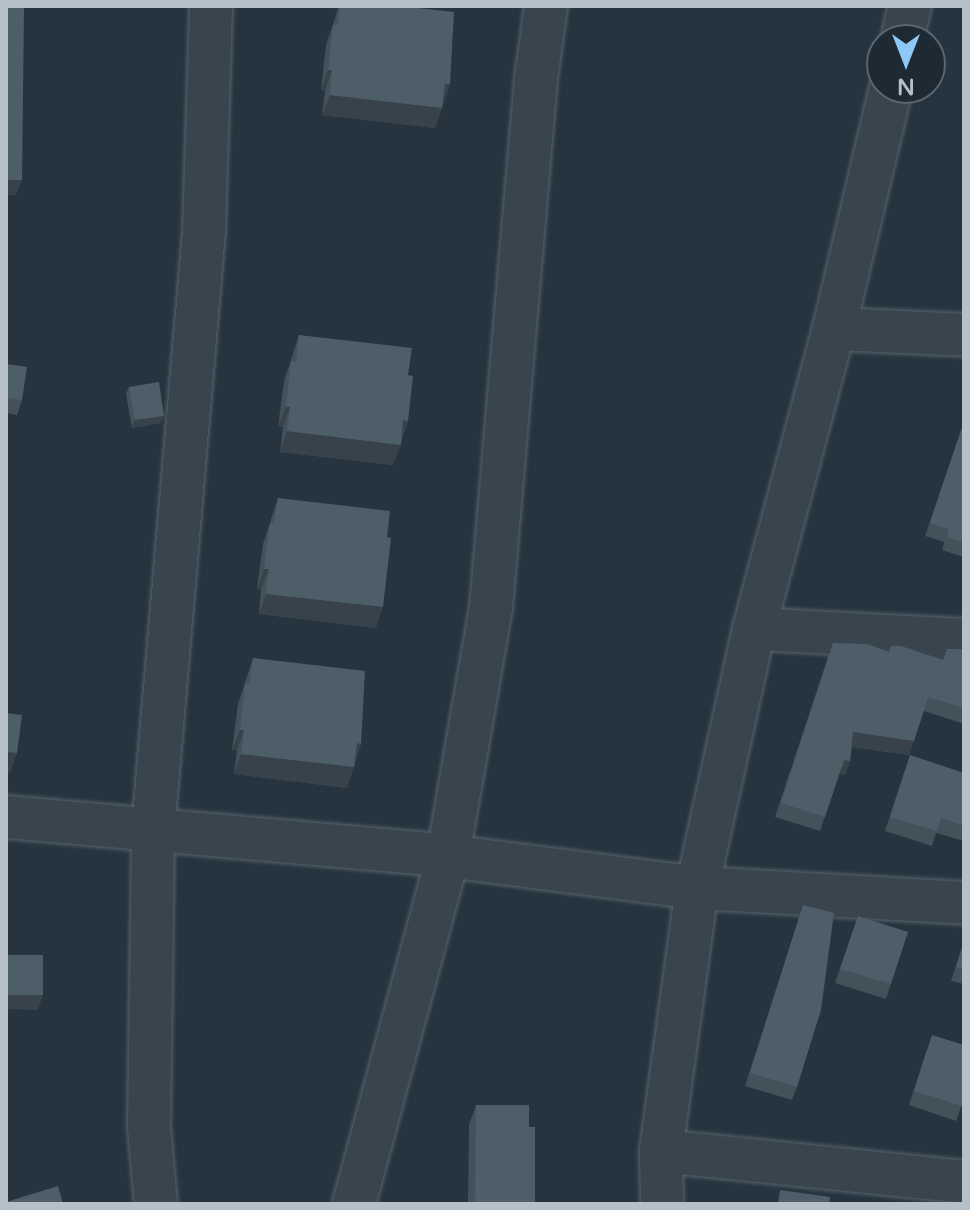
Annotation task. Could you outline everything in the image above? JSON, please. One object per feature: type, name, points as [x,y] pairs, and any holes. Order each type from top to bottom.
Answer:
[{"type":"street","points":[[156,1204],[149,1127],[153,830],[204,231],[211,6]]},
{"type":"street","points":[[354,1204],[361,1191],[448,856],[491,608],[536,79],[546,6]]},
{"type":"street","points":[[662,1204],[661,1151],[697,888],[754,629],[834,329],[887,104]]},
{"type":"street","points":[[834,329],[964,335]]},
{"type":"street","points":[[754,629],[964,640]]},
{"type":"street","points":[[6,817],[448,856],[697,888],[964,903]]},
{"type":"street","points":[[661,1151],[964,1182]]},
{"type":"building","points":[[6,6],[24,6],[22,180],[6,180]]},
{"type":"building","points":[[340,6],[400,6],[454,12],[450,84],[445,84],[442,108],[330,95],[332,70],[328,70],[333,25],[338,25]]},
{"type":"building","points":[[299,335],[412,348],[408,375],[413,376],[408,421],[403,420],[401,445],[287,431],[290,407],[286,406],[291,361],[296,362]]},
{"type":"building","points":[[6,364],[27,367],[22,400],[6,398]]},
{"type":"building","points":[[159,382],[164,416],[135,420],[129,387]]},
{"type":"building","points":[[964,422],[964,542],[947,537],[949,529],[930,523]]},
{"type":"building","points":[[278,498],[390,511],[387,537],[391,538],[383,607],[266,594],[269,569],[264,569],[270,523],[274,524]]},
{"type":"building","points":[[833,643],[867,644],[889,652],[891,646],[901,646],[943,660],[947,649],[964,649],[964,708],[928,697],[914,741],[853,732],[850,761],[844,760],[825,817],[781,803]]},
{"type":"building","points":[[253,658],[365,671],[361,744],[357,743],[354,767],[241,754],[245,684],[249,684]]},
{"type":"building","points":[[6,713],[22,715],[17,753],[6,752]]},
{"type":"building","points":[[910,755],[964,773],[964,826],[941,818],[937,831],[890,817]]},
{"type":"building","points":[[803,905],[834,913],[821,1010],[797,1087],[750,1073]]},
{"type":"building","points":[[858,916],[908,932],[891,984],[840,969]]},
{"type":"building","points":[[964,942],[964,969],[956,967]]},
{"type":"building","points":[[6,955],[43,955],[43,995],[6,995]]},
{"type":"building","points":[[932,1035],[964,1045],[962,1106],[914,1091]]},
{"type":"building","points":[[476,1105],[529,1105],[529,1127],[535,1127],[535,1204],[475,1204]]},
{"type":"building","points":[[58,1186],[63,1204],[6,1204],[6,1202]]},
{"type":"building","points":[[780,1190],[830,1197],[829,1204],[778,1204]]}]
